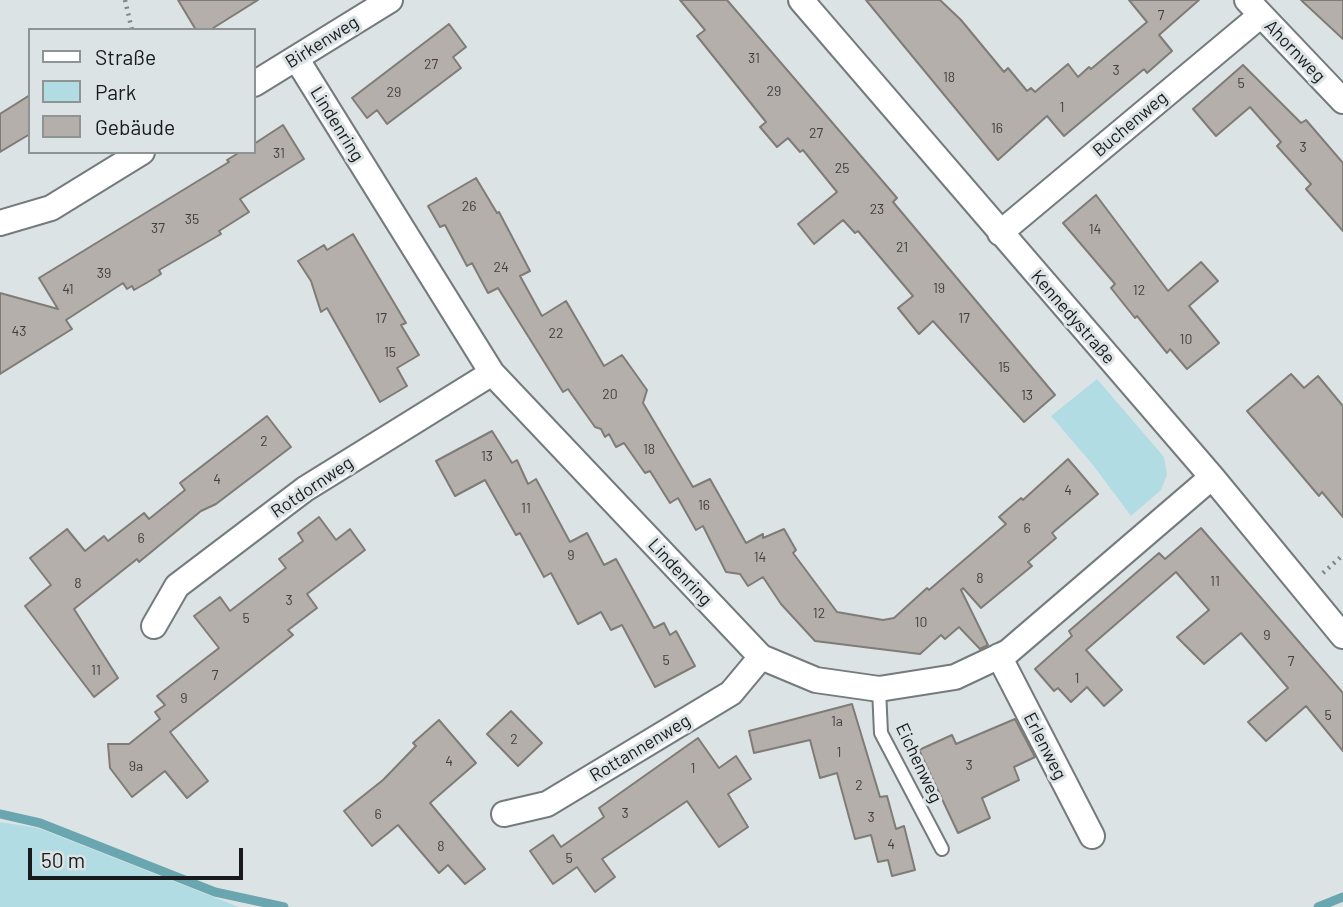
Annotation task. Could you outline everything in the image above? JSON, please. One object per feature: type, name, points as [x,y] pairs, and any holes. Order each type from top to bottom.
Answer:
[{"type":"street","name":"Birkenweg","points":[[256,83],[390,0]]},
{"type":"street","name":"Kennedystraße","points":[[801,0],[1212,477],[1343,636]]},
{"type":"street","name":"Buchenweg","points":[[1000,233],[1254,8]]},
{"type":"street","name":"Ahornweg","points":[[1254,8],[1343,101]]},
{"type":"street","name":"Lindenring","points":[[296,58],[492,373],[761,657],[816,680],[879,689],[955,677],[999,656],[1212,477]]},
{"type":"street","points":[[0,223],[51,208],[139,154]]},
{"type":"street","name":"Rotdornweg","points":[[154,626],[177,586],[305,489],[492,373]]},
{"type":"street","name":"Erlenweg","points":[[999,656],[1091,836]]},
{"type":"street","name":"Rottannenweg","points":[[504,814],[547,804],[731,693],[761,657]]},
{"type":"lane","name":"Eichenweg","points":[[879,689],[881,733],[942,849]]},
{"type":"path","points":[[125,0],[132,28]]},
{"type":"green space","points":[[1097,379],[1164,457],[1167,475],[1161,490],[1131,516],[1093,465],[1051,416]]},
{"type":"green space","points":[[0,822],[38,828],[239,907],[0,907]]},
{"type":"building","points":[[178,0],[258,0],[213,28],[195,28]]},
{"type":"building","points":[[680,0],[727,0],[897,198],[893,202],[1055,395],[1024,422],[933,321],[919,334],[898,308],[913,296],[858,231],[855,233],[843,220],[814,244],[798,224],[837,192],[803,150],[800,152],[788,138],[777,147],[760,127],[766,122],[697,36],[705,30]]},
{"type":"building","points":[[866,0],[940,0],[961,20],[1004,72],[1008,68],[1027,91],[1031,88],[1035,92],[1068,64],[1078,77],[1089,67],[1091,69],[1147,22],[1129,0],[1199,0],[1159,35],[1172,51],[1147,73],[1144,69],[1064,136],[1047,116],[998,160]]},
{"type":"building","points":[[1301,0],[1343,0],[1343,39]]},
{"type":"building","points":[[449,24],[466,47],[453,57],[461,68],[387,124],[377,110],[367,118],[352,98]]},
{"type":"building","points":[[1243,65],[1301,123],[1306,120],[1343,163],[1343,231],[1306,189],[1311,184],[1277,146],[1281,142],[1250,107],[1216,136],[1193,109]]},
{"type":"building","points":[[28,96],[28,135],[0,152],[0,114]]},
{"type":"building","points":[[283,125],[304,159],[240,199],[249,212],[219,231],[221,234],[159,270],[161,274],[134,290],[132,286],[127,289],[123,283],[66,320],[72,329],[0,374],[0,293],[58,309],[39,278],[229,162],[227,160],[237,154],[256,154],[256,143]]},
{"type":"building","points":[[476,178],[497,213],[499,212],[530,271],[520,276],[542,316],[566,301],[604,366],[622,355],[647,390],[643,403],[693,487],[710,479],[746,543],[763,534],[763,538],[784,529],[796,550],[793,553],[837,612],[883,620],[894,618],[1006,524],[999,517],[1021,498],[1023,500],[1068,459],[1098,494],[1052,533],[1056,538],[1028,562],[1032,566],[981,608],[963,588],[961,590],[988,645],[980,649],[959,627],[945,639],[941,635],[920,654],[815,641],[781,604],[763,577],[748,586],[740,574],[726,572],[703,526],[696,530],[678,498],[670,503],[650,471],[645,473],[624,443],[616,447],[609,434],[605,437],[601,429],[595,427],[568,389],[563,392],[498,288],[488,293],[472,263],[467,266],[445,225],[440,227],[428,206]]},
{"type":"building","points":[[1096,195],[1168,291],[1201,262],[1218,281],[1189,306],[1219,343],[1187,369],[1170,349],[1167,353],[1137,316],[1135,318],[1111,288],[1115,284],[1063,223]]},
{"type":"building","points":[[353,234],[406,323],[401,325],[419,355],[397,368],[407,386],[380,402],[327,308],[321,312],[311,281],[298,261],[324,245],[327,250]]},
{"type":"building","points":[[1291,374],[1304,388],[1318,376],[1343,406],[1343,517],[1322,492],[1319,496],[1247,411]]},
{"type":"building","points":[[267,416],[291,447],[216,504],[201,511],[139,562],[137,559],[74,609],[118,678],[94,697],[25,606],[51,585],[30,558],[67,529],[85,551],[104,536],[108,541],[144,513],[149,519],[185,490],[180,483]]},
{"type":"building","points":[[492,431],[512,463],[517,460],[528,484],[536,479],[570,542],[587,533],[604,565],[616,559],[654,628],[664,623],[670,635],[676,631],[695,666],[655,687],[622,625],[611,630],[601,612],[578,624],[551,573],[544,577],[520,533],[516,535],[485,480],[455,496],[436,461]]},
{"type":"building","points":[[319,517],[336,540],[350,529],[365,550],[307,594],[317,608],[288,630],[293,635],[170,732],[208,781],[187,798],[165,771],[132,797],[110,768],[108,744],[129,744],[160,719],[155,712],[165,705],[157,696],[219,648],[194,616],[220,597],[230,611],[286,568],[279,559],[303,541],[298,533]]},
{"type":"building","points":[[1201,528],[1343,693],[1343,751],[1306,706],[1266,741],[1248,722],[1288,688],[1241,633],[1204,664],[1177,637],[1209,610],[1176,572],[1086,650],[1122,690],[1104,706],[1087,687],[1071,702],[1058,688],[1054,691],[1035,669],[1072,636],[1069,631],[1159,553],[1165,559]]},
{"type":"building","points":[[852,704],[880,797],[887,796],[896,829],[904,826],[915,870],[892,876],[888,860],[878,862],[871,835],[855,839],[837,773],[820,778],[810,740],[754,753],[749,731]]},
{"type":"building","points":[[511,711],[542,743],[518,766],[487,734]]},
{"type":"building","points":[[1015,719],[1035,757],[1014,767],[1019,780],[982,798],[990,818],[958,833],[919,750],[952,735],[956,744]]},
{"type":"building","points":[[439,720],[476,763],[430,803],[485,869],[465,884],[448,865],[439,873],[398,825],[372,846],[344,811],[383,780],[416,746],[413,743]]},
{"type":"building","points":[[698,738],[719,768],[736,756],[751,779],[728,794],[748,827],[719,847],[687,801],[602,859],[615,877],[595,892],[577,867],[553,884],[530,851],[553,835],[561,847],[604,817],[599,808]]},
{"type":"waterway","points":[[0,814],[40,823],[215,892],[284,907]]},
{"type":"waterway","points":[[1318,907],[1343,897]]}]
